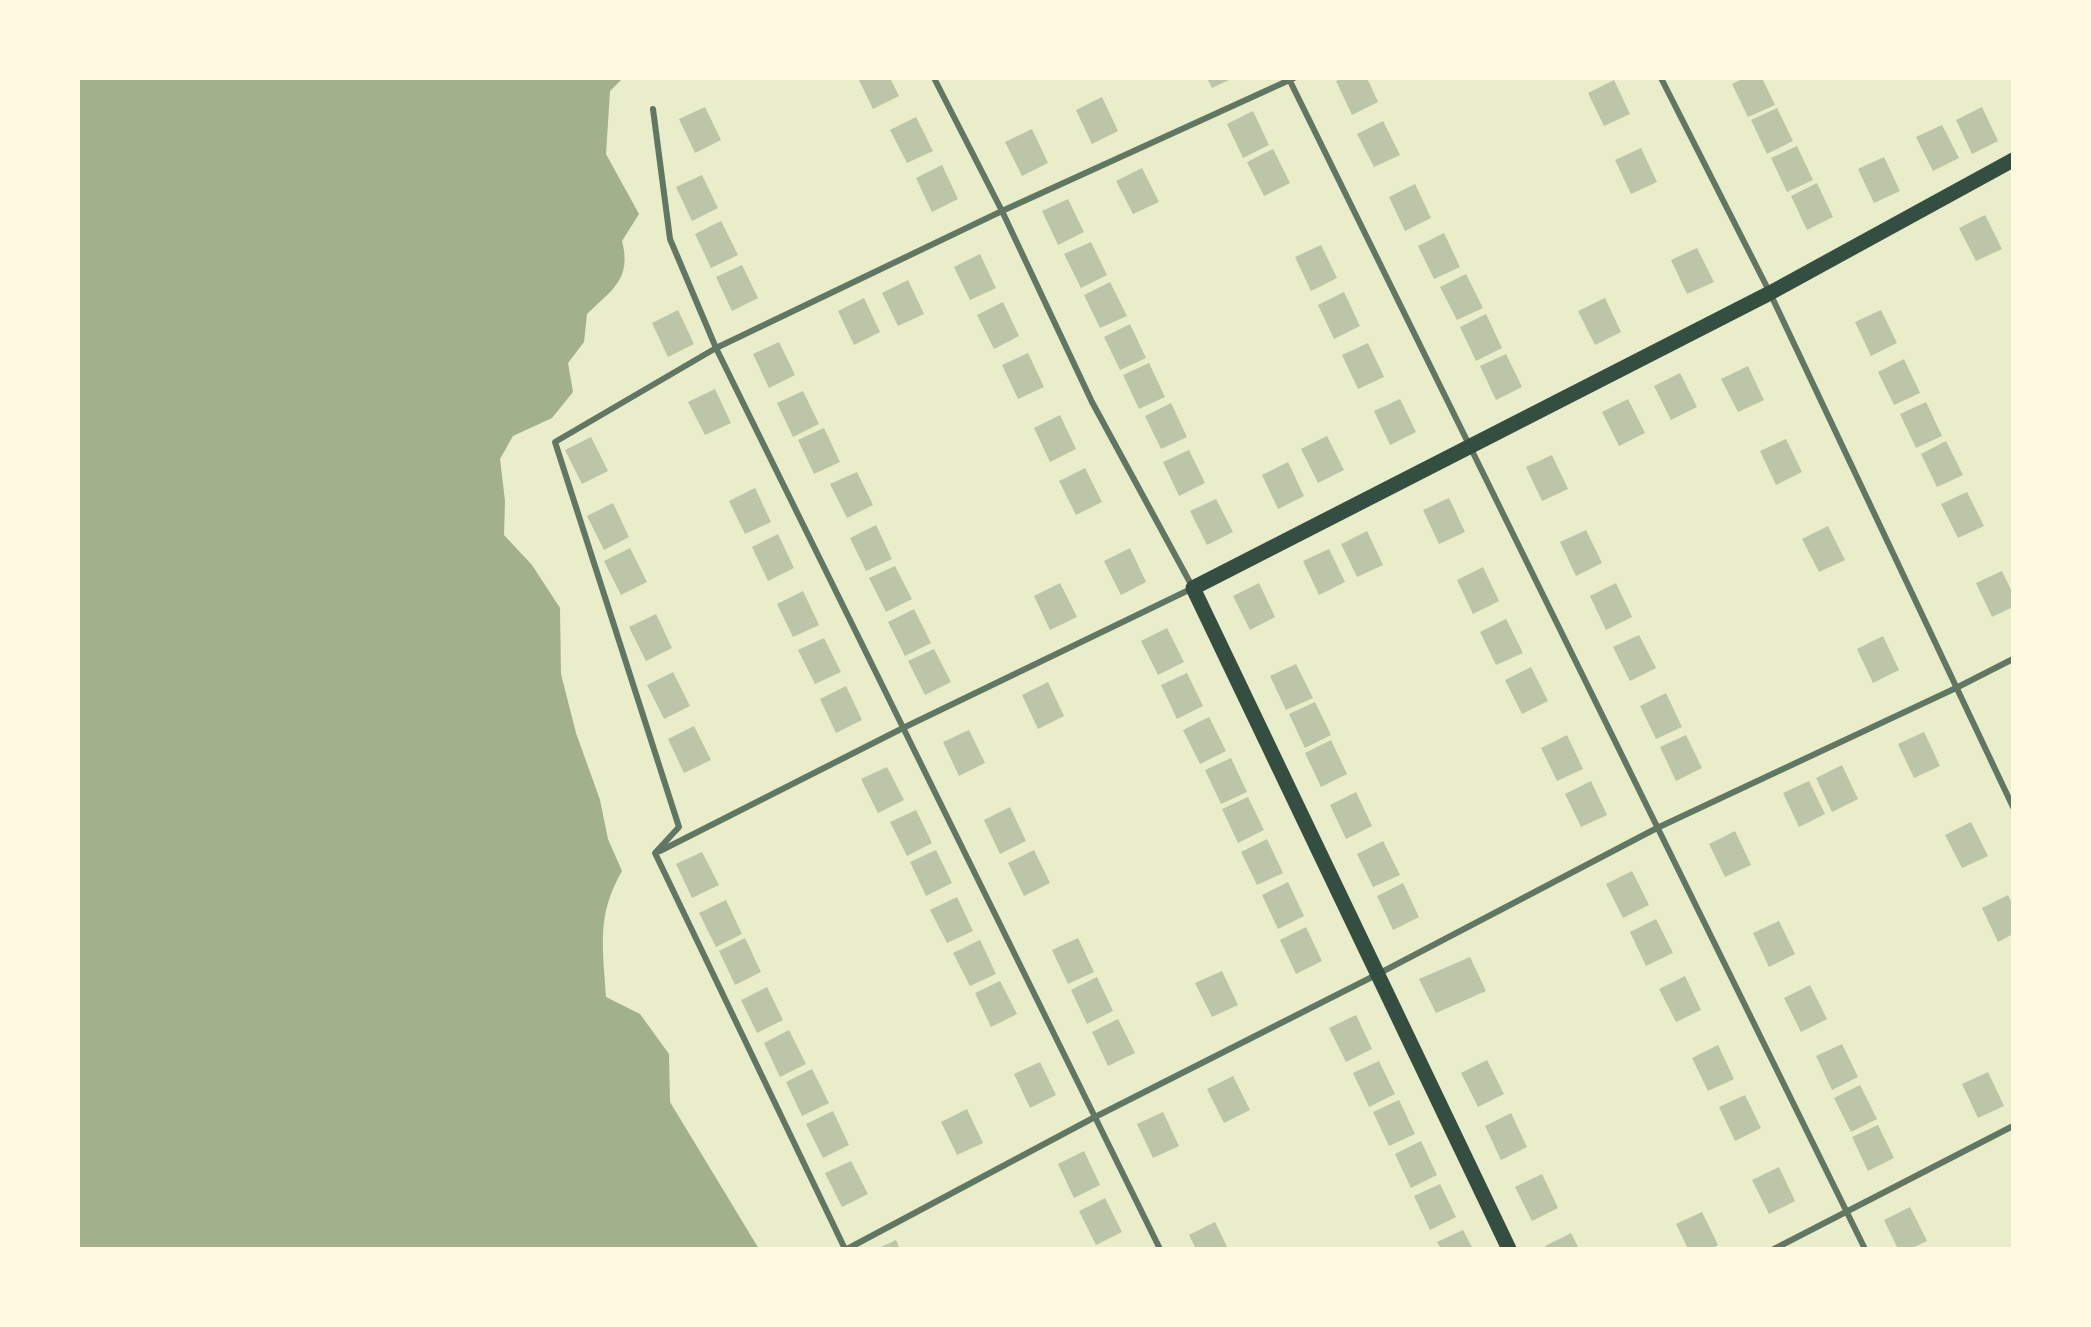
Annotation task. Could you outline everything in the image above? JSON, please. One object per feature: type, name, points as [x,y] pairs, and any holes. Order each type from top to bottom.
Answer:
[{"type":"main road","points":[[1509,1249],[1192,588],[1770,293],[2013,160]]},
{"type":"street","points":[[656,853],[1192,588],[1092,402],[1002,211],[934,78]]},
{"type":"street","points":[[1661,78],[1770,293],[2013,807]]},
{"type":"street","points":[[656,853],[679,827],[555,442],[716,348],[1002,211],[1291,79],[1865,1249]]},
{"type":"street","points":[[653,110],[670,239],[716,348],[1160,1249]]},
{"type":"street","points":[[656,853],[846,1249],[1095,1117],[1378,974],[1657,828],[2013,659]]},
{"type":"street","points":[[1774,1249],[2013,1126]]},
{"type":"shaded area","points":[[78,78],[623,78],[610,91],[606,154],[639,214],[622,241],[624,265],[618,283],[587,314],[584,342],[568,363],[573,392],[552,418],[513,436],[500,459],[505,501],[504,535],[532,565],[560,608],[561,674],[576,733],[600,800],[608,839],[622,871],[608,903],[603,932],[606,997],[640,1014],[669,1054],[670,1102],[759,1249],[78,1249]]},
{"type":"building","points":[[858,78],[890,78],[899,96],[873,109]]},
{"type":"building","points":[[1207,78],[1233,78],[1212,88]]},
{"type":"building","points":[[1342,78],[1367,78],[1378,102],[1352,115],[1336,81]]},
{"type":"building","points":[[1744,78],[1762,78],[1775,105],[1748,117],[1732,84]]},
{"type":"building","points":[[1614,80],[1630,114],[1604,126],[1588,93]]},
{"type":"building","points":[[1102,97],[1118,131],[1092,144],[1076,110]]},
{"type":"building","points":[[705,107],[721,140],[695,153],[679,119]]},
{"type":"building","points":[[1982,107],[1998,141],[1972,154],[1956,120]]},
{"type":"building","points":[[1777,108],[1793,141],[1767,154],[1751,120]]},
{"type":"building","points":[[1253,111],[1269,145],[1243,158],[1227,124]]},
{"type":"building","points":[[916,117],[933,151],[907,163],[890,130]]},
{"type":"building","points":[[1383,121],[1400,155],[1374,167],[1357,134]]},
{"type":"building","points":[[1942,125],[1959,158],[1933,171],[1916,137]]},
{"type":"building","points":[[1032,129],[1048,163],[1022,176],[1005,142]]},
{"type":"building","points":[[1797,146],[1813,180],[1787,192],[1771,158]]},
{"type":"building","points":[[1641,148],[1657,182],[1631,194],[1615,160]]},
{"type":"building","points":[[1273,149],[1290,183],[1264,196],[1247,162]]},
{"type":"building","points":[[1884,157],[1900,191],[1874,203],[1858,169]]},
{"type":"building","points":[[942,165],[958,199],[932,212],[916,178]]},
{"type":"building","points":[[1142,168],[1159,202],[1133,214],[1116,181]]},
{"type":"building","points":[[702,175],[718,208],[692,221],[676,187]]},
{"type":"building","points":[[1817,183],[1833,217],[1807,230],[1791,196]]},
{"type":"building","points":[[1415,184],[1431,218],[1405,231],[1389,197]]},
{"type":"building","points":[[1068,199],[1084,232],[1058,245],[1042,211]]},
{"type":"building","points":[[1985,215],[2002,249],[1976,261],[1959,228]]},
{"type":"building","points":[[721,221],[738,255],[711,268],[695,234]]},
{"type":"building","points":[[1444,233],[1460,267],[1434,279],[1418,246]]},
{"type":"building","points":[[1091,242],[1107,275],[1081,288],[1064,254]]},
{"type":"building","points":[[1321,245],[1337,278],[1311,291],[1295,257]]},
{"type":"building","points":[[1697,248],[1714,282],[1687,294],[1671,260]]},
{"type":"building","points":[[980,254],[996,288],[970,300],[954,267]]},
{"type":"building","points":[[742,265],[758,298],[732,311],[716,277]]},
{"type":"building","points":[[1466,274],[1483,308],[1457,320],[1440,287]]},
{"type":"building","points":[[908,280],[924,314],[898,326],[882,293]]},
{"type":"building","points":[[1110,282],[1127,316],[1100,328],[1084,295]]},
{"type":"building","points":[[1344,292],[1360,326],[1334,339],[1318,305]]},
{"type":"building","points":[[864,298],[880,332],[854,345],[838,311]]},
{"type":"building","points":[[1605,298],[1621,332],[1595,345],[1578,311]]},
{"type":"building","points":[[1003,302],[1019,336],[994,349],[977,315]]},
{"type":"building","points":[[678,310],[694,344],[668,357],[652,323]]},
{"type":"building","points":[[1881,310],[1897,343],[1871,356],[1855,322]]},
{"type":"building","points":[[1486,314],[1502,348],[1476,361],[1460,327]]},
{"type":"building","points":[[1130,324],[1146,358],[1120,370],[1104,337]]},
{"type":"building","points":[[779,342],[795,375],[769,388],[753,354]]},
{"type":"building","points":[[1368,343],[1384,377],[1358,389],[1342,355]]},
{"type":"building","points":[[1028,353],[1044,387],[1018,399],[1002,365]]},
{"type":"building","points":[[1506,354],[1522,387],[1496,400],[1480,366]]},
{"type":"building","points":[[1904,359],[1920,393],[1894,405],[1878,372]]},
{"type":"building","points":[[1149,363],[1165,397],[1139,409],[1123,375]]},
{"type":"building","points":[[1748,366],[1764,400],[1738,412],[1721,379]]},
{"type":"building","points":[[1680,373],[1697,407],[1671,420],[1654,386]]},
{"type":"building","points":[[715,389],[731,423],[705,435],[688,402]]},
{"type":"building","points":[[803,391],[819,424],[793,437],[777,403]]},
{"type":"building","points":[[1400,399],[1416,432],[1390,445],[1374,411]]},
{"type":"building","points":[[1628,399],[1645,433],[1619,446],[1602,412]]},
{"type":"building","points":[[1926,402],[1942,436],[1916,448],[1900,414]]},
{"type":"building","points":[[1171,403],[1187,437],[1161,449],[1145,416]]},
{"type":"building","points":[[1060,415],[1076,449],[1050,462],[1034,428]]},
{"type":"building","points":[[824,428],[840,462],[814,474],[798,440]]},
{"type":"building","points":[[1327,436],[1344,470],[1318,483],[1301,449]]},
{"type":"building","points":[[591,437],[608,471],[582,484],[565,450]]},
{"type":"building","points":[[1786,439],[1802,472],[1776,485],[1760,451]]},
{"type":"building","points":[[1946,441],[1963,475],[1937,487],[1921,454]]},
{"type":"building","points":[[1189,450],[1205,483],[1179,496],[1163,462]]},
{"type":"building","points":[[1552,455],[1568,489],[1542,501],[1526,467]]},
{"type":"building","points":[[1288,462],[1304,496],[1278,509],[1262,475]]},
{"type":"building","points":[[1085,468],[1102,502],[1076,515],[1059,481]]},
{"type":"building","points":[[857,472],[873,505],[847,518],[830,484]]},
{"type":"building","points":[[755,488],[771,522],[745,534],[729,501]]},
{"type":"building","points":[[1967,492],[1984,526],[1958,538],[1941,504]]},
{"type":"building","points":[[1449,498],[1465,532],[1439,544],[1423,510]]},
{"type":"building","points":[[1216,499],[1233,532],[1207,545],[1190,511]]},
{"type":"building","points":[[613,503],[629,537],[604,550],[587,516]]},
{"type":"building","points":[[876,525],[892,559],[866,571],[850,538]]},
{"type":"building","points":[[1828,526],[1845,560],[1819,572],[1802,539]]},
{"type":"building","points":[[1586,530],[1602,563],[1576,576],[1560,542]]},
{"type":"building","points":[[1367,531],[1383,565],[1357,577],[1341,544]]},
{"type":"building","points":[[778,534],[794,568],[768,581],[752,547]]},
{"type":"building","points":[[630,548],[647,582],[621,595],[604,561]]},
{"type":"building","points":[[1130,548],[1146,582],[1121,595],[1104,561]]},
{"type":"building","points":[[1329,549],[1345,582],[1319,595],[1303,561]]},
{"type":"building","points":[[895,566],[912,599],[886,612],[869,578]]},
{"type":"building","points":[[1483,567],[1499,601],[1473,614],[1457,580]]},
{"type":"building","points":[[2002,571],[2013,594],[2013,607],[1992,617],[1976,583]]},
{"type":"building","points":[[1060,583],[1077,617],[1050,630],[1034,596]]},
{"type":"building","points":[[1259,583],[1275,617],[1250,630],[1233,596]]},
{"type":"building","points":[[1616,583],[1632,617],[1606,630],[1590,596]]},
{"type":"building","points":[[803,591],[819,625],[793,637],[777,604]]},
{"type":"building","points":[[914,609],[931,643],[905,656],[888,622]]},
{"type":"building","points":[[656,614],[672,648],[646,661],[629,627]]},
{"type":"building","points":[[1506,619],[1523,653],[1496,665],[1480,632]]},
{"type":"building","points":[[1167,628],[1184,662],[1158,675],[1141,641]]},
{"type":"building","points":[[1639,635],[1656,668],[1630,681],[1613,647]]},
{"type":"building","points":[[1883,636],[1899,670],[1873,683],[1857,649]]},
{"type":"building","points":[[824,638],[841,672],[815,684],[798,650]]},
{"type":"building","points":[[934,649],[951,682],[925,695],[908,661]]},
{"type":"building","points":[[1296,664],[1313,698],[1286,710],[1270,676]]},
{"type":"building","points":[[1531,667],[1548,701],[1522,714],[1505,680]]},
{"type":"building","points":[[673,672],[690,706],[664,719],[647,685]]},
{"type":"building","points":[[1187,673],[1203,706],[1177,719],[1161,685]]},
{"type":"building","points":[[1048,682],[1064,716],[1038,729],[1022,695]]},
{"type":"building","points":[[846,686],[862,720],[836,733],[820,699]]},
{"type":"building","points":[[1666,693],[1682,727],[1656,739],[1640,706]]},
{"type":"building","points":[[1315,702],[1331,735],[1305,748],[1289,714]]},
{"type":"building","points":[[1209,717],[1226,751],[1200,764],[1183,730]]},
{"type":"building","points":[[694,726],[711,760],[684,773],[668,739]]},
{"type":"building","points":[[969,730],[985,763],[959,776],[943,742]]},
{"type":"building","points":[[1924,732],[1940,766],[1914,778],[1898,744]]},
{"type":"building","points":[[1567,735],[1583,769],[1557,781],[1541,748]]},
{"type":"building","points":[[1686,735],[1702,768],[1676,781],[1660,747]]},
{"type":"building","points":[[1331,740],[1347,774],[1321,787],[1305,753]]},
{"type":"building","points":[[1231,758],[1247,792],[1221,804],[1205,770]]},
{"type":"building","points":[[1842,765],[1858,799],[1832,812],[1816,778]]},
{"type":"building","points":[[887,767],[904,800],[878,813],[861,779]]},
{"type":"building","points":[[1591,781],[1607,815],[1581,827],[1565,794]]},
{"type":"building","points":[[1809,781],[1825,814],[1799,827],[1783,793]]},
{"type":"building","points":[[1356,792],[1372,826],[1346,839],[1330,805]]},
{"type":"building","points":[[1248,797],[1264,830],[1238,843],[1222,809]]},
{"type":"building","points":[[1010,807],[1026,841],[1000,854],[984,820]]},
{"type":"building","points":[[916,810],[932,843],[907,856],[890,822]]},
{"type":"building","points":[[1971,822],[1988,856],[1962,868],[1945,835]]},
{"type":"building","points":[[1735,831],[1751,865],[1725,877],[1709,844]]},
{"type":"building","points":[[1267,839],[1283,873],[1257,885],[1241,852]]},
{"type":"building","points":[[1383,841],[1400,875],[1373,887],[1357,854]]},
{"type":"building","points":[[936,850],[952,883],[926,896],[910,862]]},
{"type":"building","points":[[1034,850],[1050,883],[1024,896],[1008,863]]},
{"type":"building","points":[[702,852],[719,885],[692,898],[676,864]]},
{"type":"building","points":[[1632,871],[1649,905],[1623,918],[1606,884]]},
{"type":"building","points":[[1288,882],[1304,916],[1278,929],[1262,895]]},
{"type":"building","points":[[1403,883],[1419,917],[1393,930],[1377,896]]},
{"type":"building","points":[[2008,895],[2013,906],[2013,934],[1998,942],[1982,908]]},
{"type":"building","points":[[957,897],[973,931],[947,943],[930,910]]},
{"type":"building","points":[[726,900],[742,934],[716,947],[699,913]]},
{"type":"building","points":[[1656,919],[1673,953],[1646,966],[1630,932]]},
{"type":"building","points":[[1779,921],[1795,954],[1769,967],[1753,933]]},
{"type":"building","points":[[1306,927],[1322,961],[1296,974],[1280,940]]},
{"type":"building","points":[[745,938],[761,972],[735,985],[719,951]]},
{"type":"building","points":[[1078,938],[1094,972],[1068,984],[1052,950]]},
{"type":"building","points":[[980,940],[996,974],[970,986],[953,953]]},
{"type":"building","points":[[1470,957],[1486,991],[1436,1013],[1419,979]]},
{"type":"building","points":[[1222,971],[1238,1005],[1212,1017],[1195,983]]},
{"type":"building","points":[[1685,976],[1701,1010],[1676,1022],[1659,989]]},
{"type":"building","points":[[1097,977],[1113,1011],[1087,1024],[1071,990]]},
{"type":"building","points":[[1000,981],[1017,1014],[991,1027],[975,993]]},
{"type":"building","points":[[1810,985],[1827,1019],[1801,1032],[1784,998]]},
{"type":"building","points":[[767,987],[783,1020],[757,1033],[741,1000]]},
{"type":"building","points":[[1356,1015],[1372,1049],[1346,1062],[1329,1028]]},
{"type":"building","points":[[1118,1019],[1135,1053],[1108,1066],[1092,1032]]},
{"type":"building","points":[[789,1030],[806,1064],[780,1077],[764,1043]]},
{"type":"building","points":[[1842,1044],[1858,1077],[1832,1090],[1816,1056]]},
{"type":"building","points":[[1718,1045],[1734,1079],[1708,1091],[1692,1058]]},
{"type":"building","points":[[1487,1060],[1504,1094],[1478,1107],[1461,1073]]},
{"type":"building","points":[[1379,1061],[1395,1094],[1369,1107],[1353,1073]]},
{"type":"building","points":[[1040,1062],[1056,1095],[1030,1108],[1014,1074]]},
{"type":"building","points":[[812,1069],[829,1103],[802,1116],[786,1082]]},
{"type":"building","points":[[1988,1072],[2004,1106],[1978,1118],[1962,1084]]},
{"type":"building","points":[[1233,1076],[1250,1110],[1224,1123],[1207,1089]]},
{"type":"building","points":[[1860,1085],[1877,1119],[1851,1132],[1834,1098]]},
{"type":"building","points":[[1745,1095],[1761,1128],[1735,1141],[1719,1107]]},
{"type":"building","points":[[1399,1100],[1415,1134],[1389,1146],[1373,1112]]},
{"type":"building","points":[[967,1109],[983,1143],[957,1155],[941,1122]]},
{"type":"building","points":[[833,1111],[849,1145],[823,1158],[806,1124]]},
{"type":"building","points":[[1163,1112],[1179,1146],[1153,1158],[1137,1124]]},
{"type":"building","points":[[1511,1113],[1527,1147],[1501,1160],[1485,1126]]},
{"type":"building","points":[[1878,1125],[1894,1158],[1868,1171],[1852,1137]]},
{"type":"building","points":[[1421,1141],[1437,1175],[1411,1188],[1395,1154]]},
{"type":"building","points":[[1084,1151],[1100,1185],[1074,1198],[1058,1164]]},
{"type":"building","points":[[851,1161],[868,1194],[842,1207],[825,1173]]},
{"type":"building","points":[[1779,1167],[1795,1201],[1769,1214],[1752,1180]]},
{"type":"building","points":[[1542,1174],[1558,1208],[1532,1221],[1515,1187]]},
{"type":"building","points":[[1440,1184],[1456,1217],[1430,1230],[1414,1196]]},
{"type":"building","points":[[1105,1198],[1122,1232],[1096,1245],[1079,1211]]},
{"type":"building","points":[[1910,1207],[1927,1241],[1910,1249],[1898,1249],[1884,1220]]},
{"type":"building","points":[[1702,1212],[1718,1245],[1711,1249],[1688,1249],[1676,1224]]},
{"type":"building","points":[[1215,1222],[1228,1249],[1196,1249],[1189,1235]]},
{"type":"building","points":[[1463,1230],[1473,1249],[1441,1249],[1437,1242]]},
{"type":"building","points":[[1571,1233],[1579,1249],[1547,1249],[1545,1246]]},
{"type":"building","points":[[896,1240],[900,1249],[877,1249]]}]
